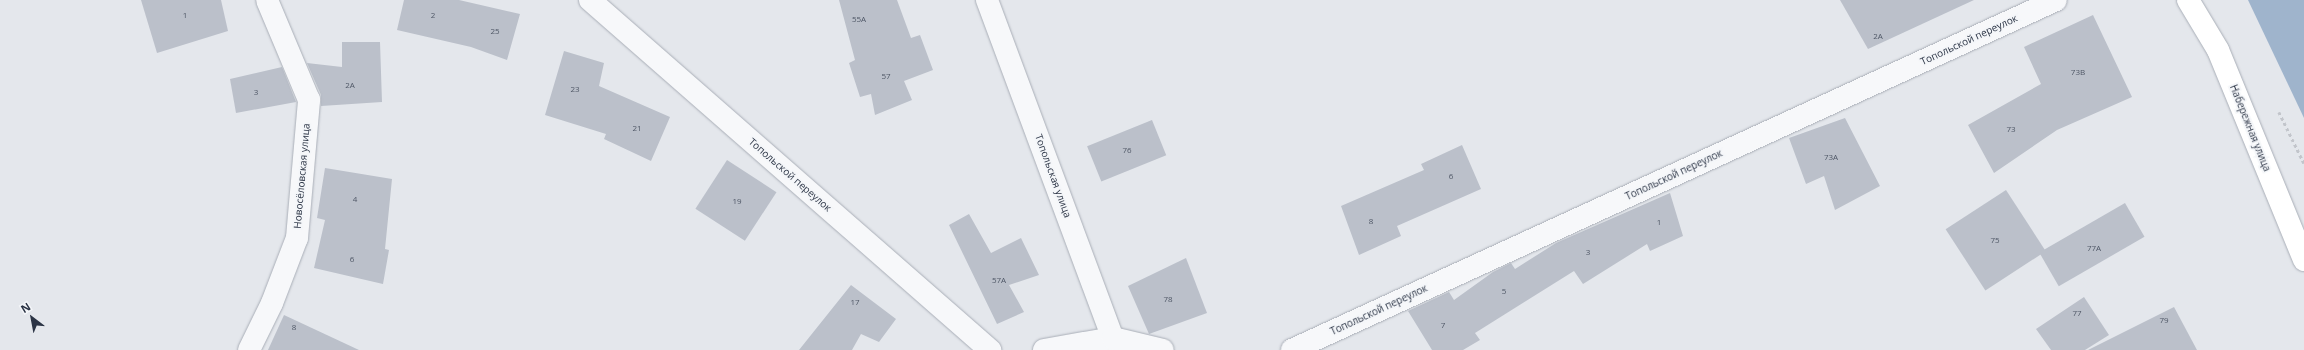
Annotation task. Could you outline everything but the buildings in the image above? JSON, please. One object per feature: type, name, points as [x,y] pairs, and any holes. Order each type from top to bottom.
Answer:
[{"type":"main road","name":"Набережная улица","points":[[2188,0],[2218,50],[2304,260]]},
{"type":"street","name":"Новосёловская улица","points":[[249,350],[272,303],[297,238],[309,100],[267,0]]},
{"type":"street","name":"Топольской переулок","points":[[590,0],[990,350]]},
{"type":"street","name":"Топольская улица","points":[[987,0],[1118,344]]},
{"type":"street","name":"Топольской переулок","points":[[1292,350],[2056,0]]},
{"type":"street","points":[[1044,350],[1118,344],[1163,350]]},
{"type":"water","points":[[2248,0],[2304,0],[2304,118]]}]
